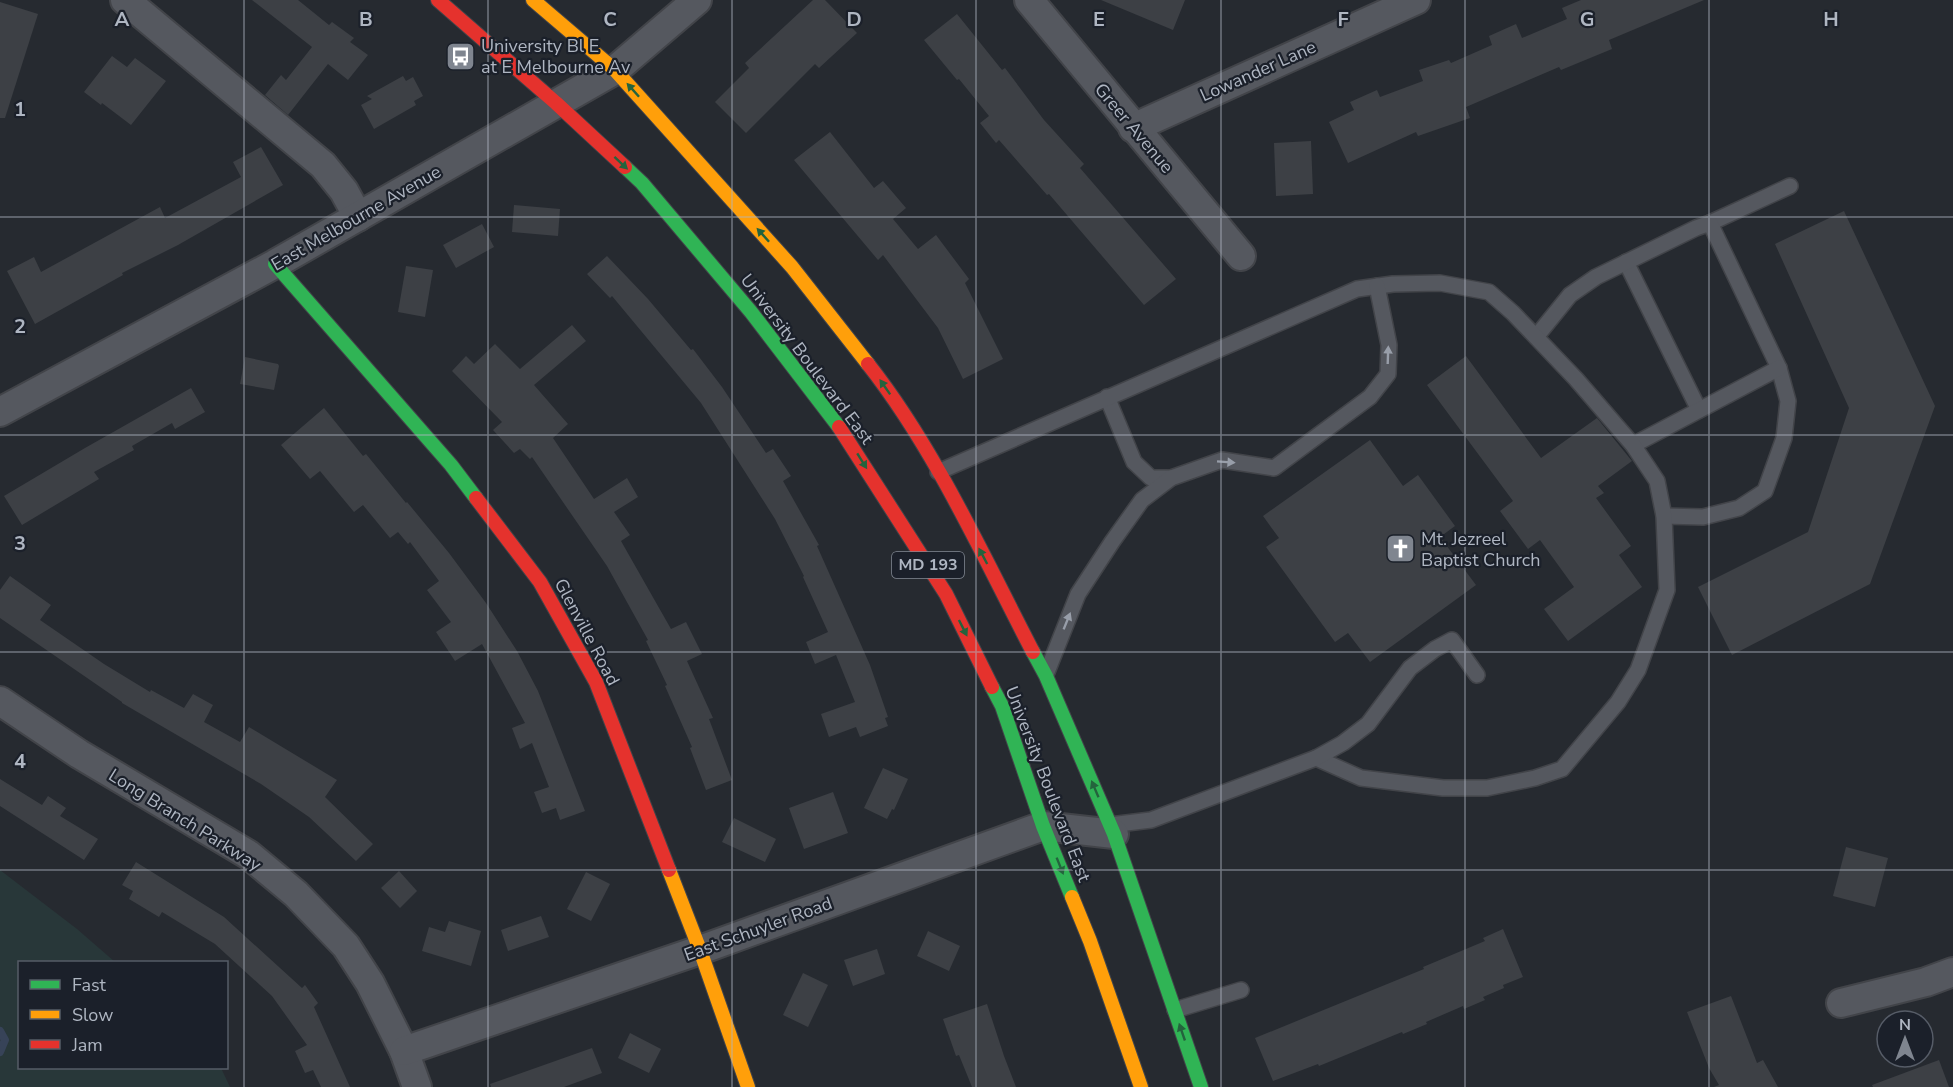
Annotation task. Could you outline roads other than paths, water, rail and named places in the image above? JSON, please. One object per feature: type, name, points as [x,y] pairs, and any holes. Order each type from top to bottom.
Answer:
[{"type":"main road","name":"University Boulevard East","points":[[438,0],[642,183],[751,312],[843,430],[946,594],[1002,706],[1043,826],[1090,941],[1141,1087]]},
{"type":"main road","name":"University Boulevard East","points":[[532,0],[615,70],[792,267],[887,388],[938,472],[1046,676],[1112,830],[1201,1087]]},
{"type":"main road","name":"Glenville Road","points":[[276,264],[451,465],[540,582],[596,682],[700,950],[748,1087]]},
{"type":"street","points":[[125,0],[323,165],[344,191],[358,217]]},
{"type":"street","name":"East Melbourne Avenue","points":[[0,412],[276,264],[615,70],[697,0]]},
{"type":"street","name":"Greer Avenue","points":[[1029,0],[1241,256]]},
{"type":"street","name":"Lowander Lane","points":[[1133,128],[1416,0]]},
{"type":"street","name":"Long Branch Parkway","points":[[0,701],[79,754],[249,855],[296,894],[346,946],[370,983],[404,1051],[417,1087]]},
{"type":"street","name":"East Schuyler Road","points":[[404,1051],[700,950],[1043,826],[1112,830]]},
{"type":"street","points":[[1841,1003],[1926,982],[1953,972]]},
{"type":"lane","points":[[1536,337],[1570,295],[1596,277],[1696,228],[1790,186]]},
{"type":"lane","points":[[1664,516],[1703,517],[1739,508],[1765,491],[1784,438],[1788,401],[1779,368],[1710,223]]},
{"type":"lane","points":[[1626,262],[1699,410]]},
{"type":"lane","points":[[938,472],[1357,290],[1393,284],[1440,283],[1489,292],[1576,379],[1633,446],[1657,481],[1664,516],[1667,591],[1641,663],[1618,702],[1562,769],[1535,778],[1486,788],[1443,788],[1361,778],[1316,758]]},
{"type":"lane","points":[[1046,676],[1070,613],[1084,586],[1142,500],[1171,478],[1222,460],[1274,468],[1370,398],[1388,374],[1389,345],[1377,286]]},
{"type":"lane","points":[[1633,446],[1779,368]]},
{"type":"lane","points":[[1107,398],[1134,462],[1151,478],[1171,478]]},
{"type":"lane","points":[[1112,830],[1151,820],[1316,758],[1343,743],[1368,724],[1410,668],[1435,649],[1452,640],[1477,675]]},
{"type":"lane","points":[[1175,1011],[1241,990]]},
{"type":"waterway","points":[[0,1031],[5,1040],[0,1052]]},
{"type":"place","name":"University Bl E at E Melbourne Av","points":[[460,56]]},
{"type":"place","name":"Mt. Jezreel Baptist Church","points":[[1400,549]]}]
